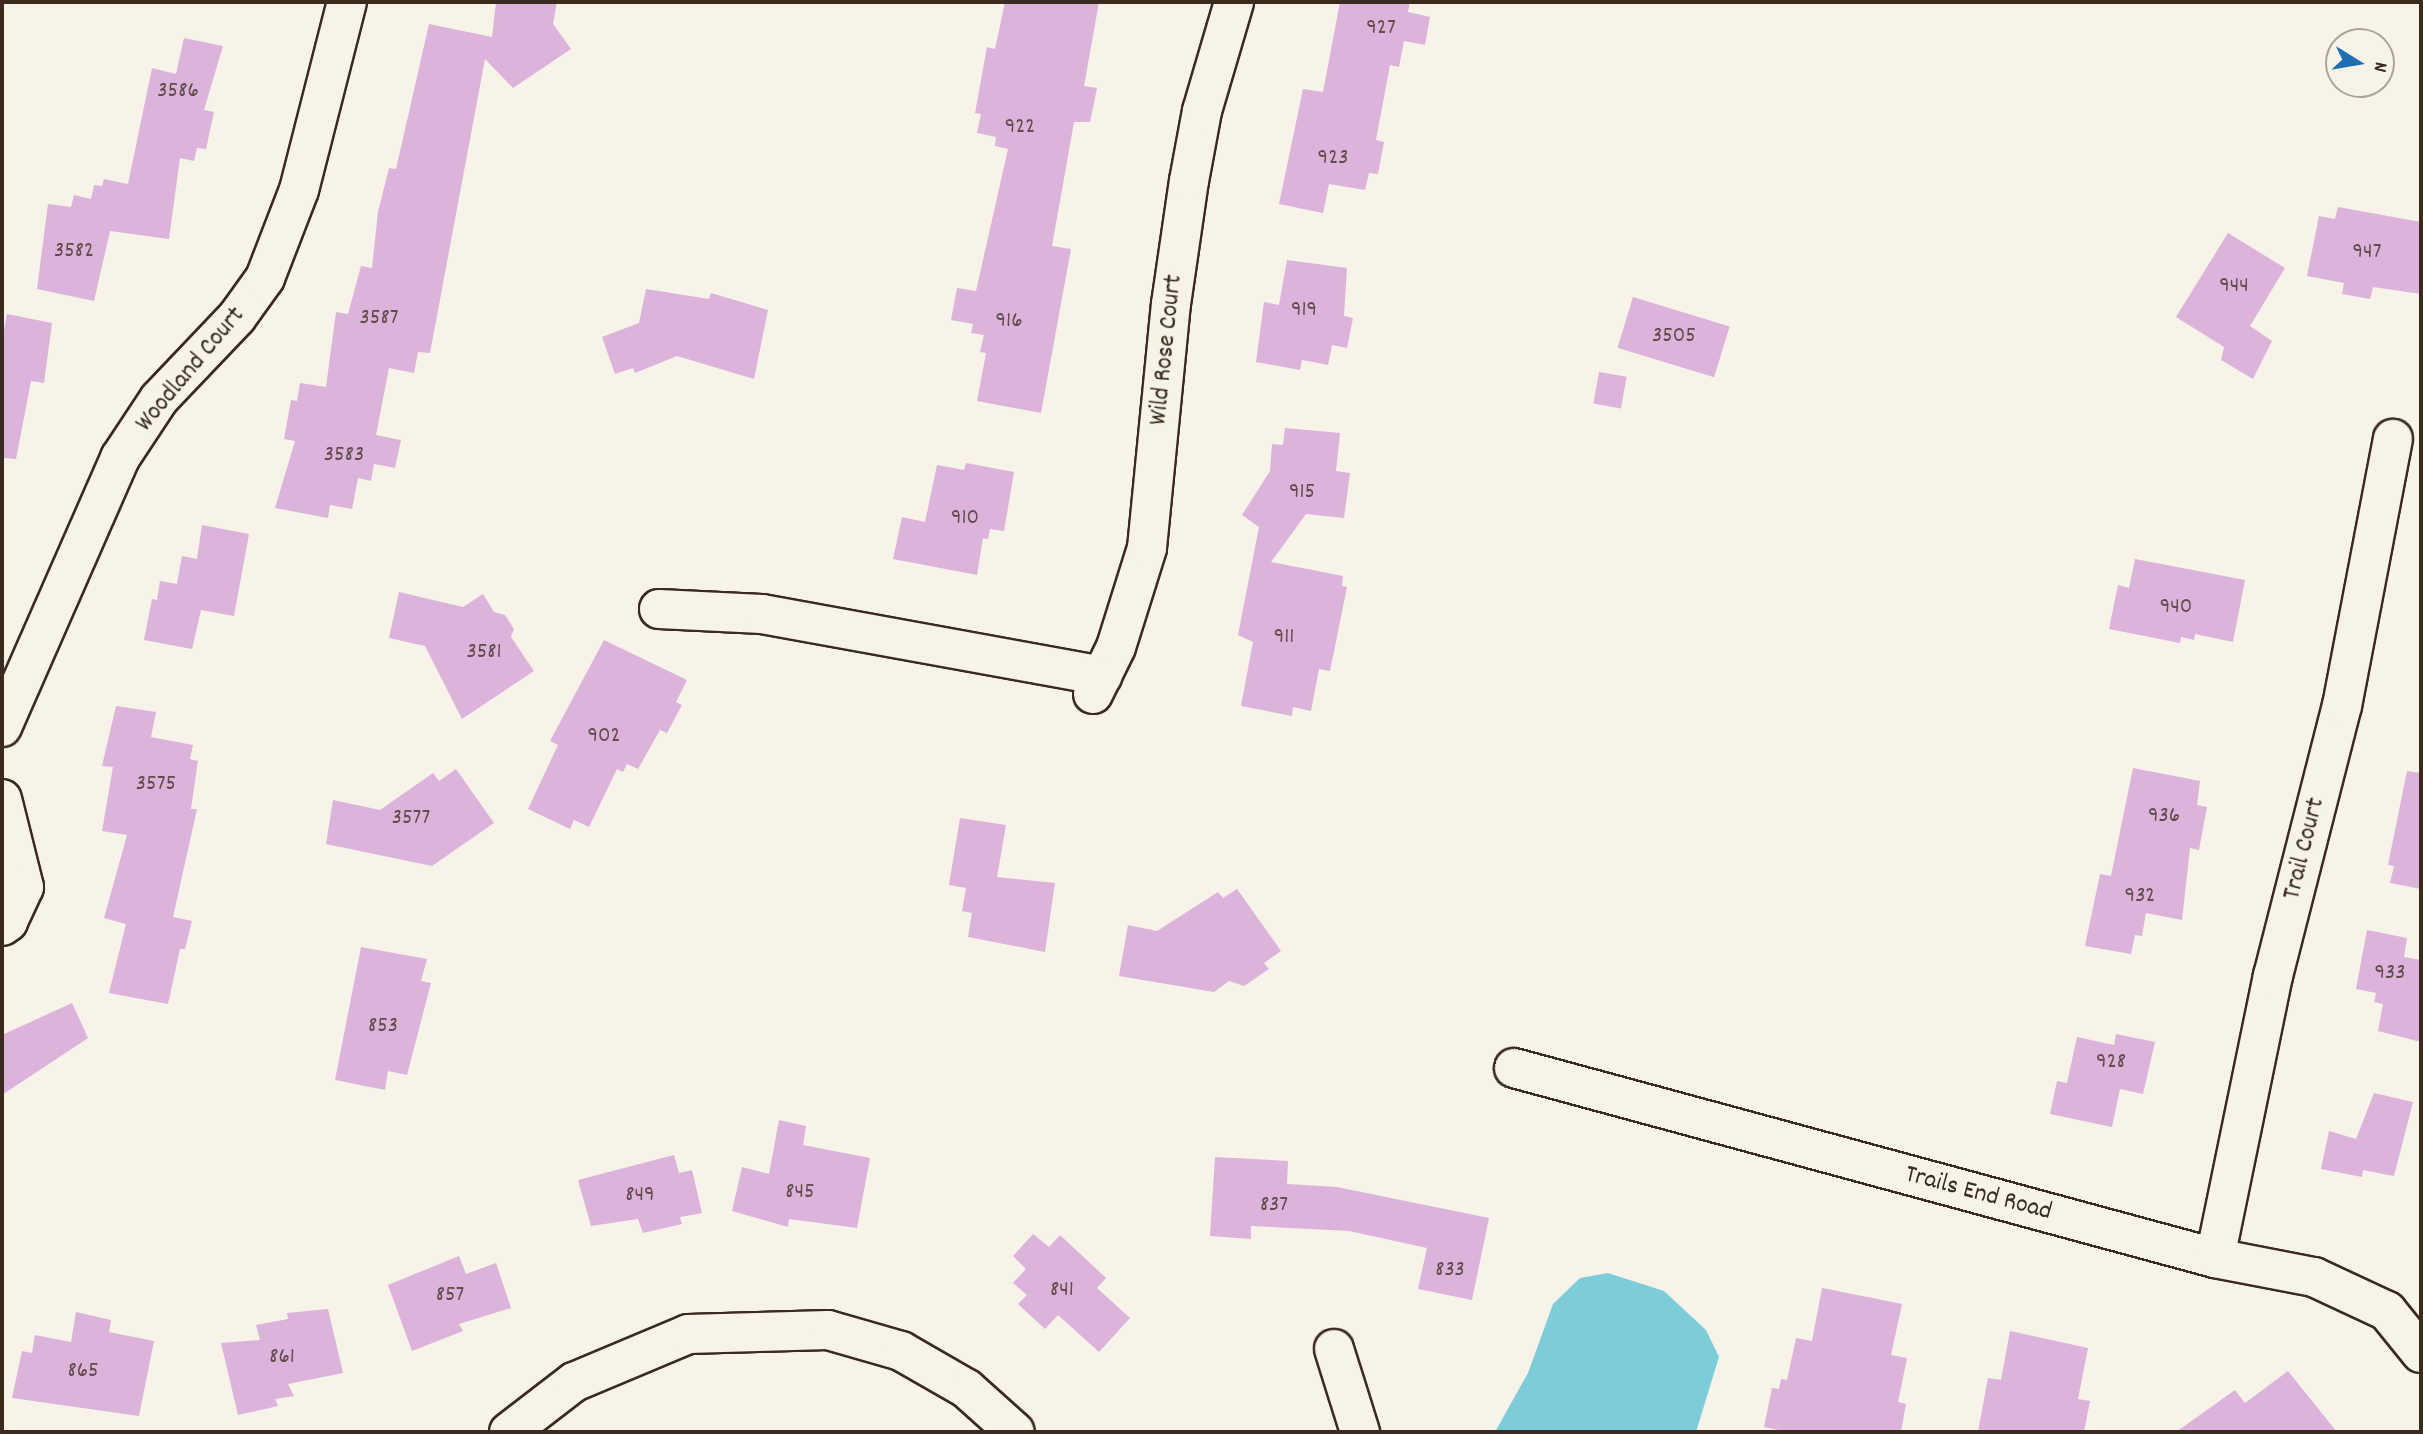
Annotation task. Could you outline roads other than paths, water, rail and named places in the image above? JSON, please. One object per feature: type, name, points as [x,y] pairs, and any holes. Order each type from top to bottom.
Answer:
[{"type":"street","name":"Woodland Court","points":[[2,727],[120,457],[159,399],[237,317],[265,278],[299,190],[347,2]]},
{"type":"street","name":"Wild Rose Court","points":[[659,609],[762,614],[1097,685],[1134,598],[1147,548],[1171,304],[1187,192],[1202,111],[1234,2]]},
{"type":"street","name":"Trail Court","points":[[2215,1258],[2273,976],[2342,706],[2393,439]]},
{"type":"street","points":[[2,799],[24,887],[8,922],[2,926]]},
{"type":"street","name":"Trails End Road","points":[[1514,1068],[2215,1258],[2314,1278],[2387,1311],[2421,1353]]},
{"type":"street","points":[[509,1432],[574,1382],[688,1334],[828,1330],[901,1351],[967,1389],[1015,1432]]},
{"type":"street","points":[[1334,1349],[1360,1432]]},
{"type":"water","points":[[1608,1273],[1664,1291],[1706,1330],[1719,1357],[1696,1432],[1495,1432],[1528,1373],[1553,1304],[1580,1278]]}]
